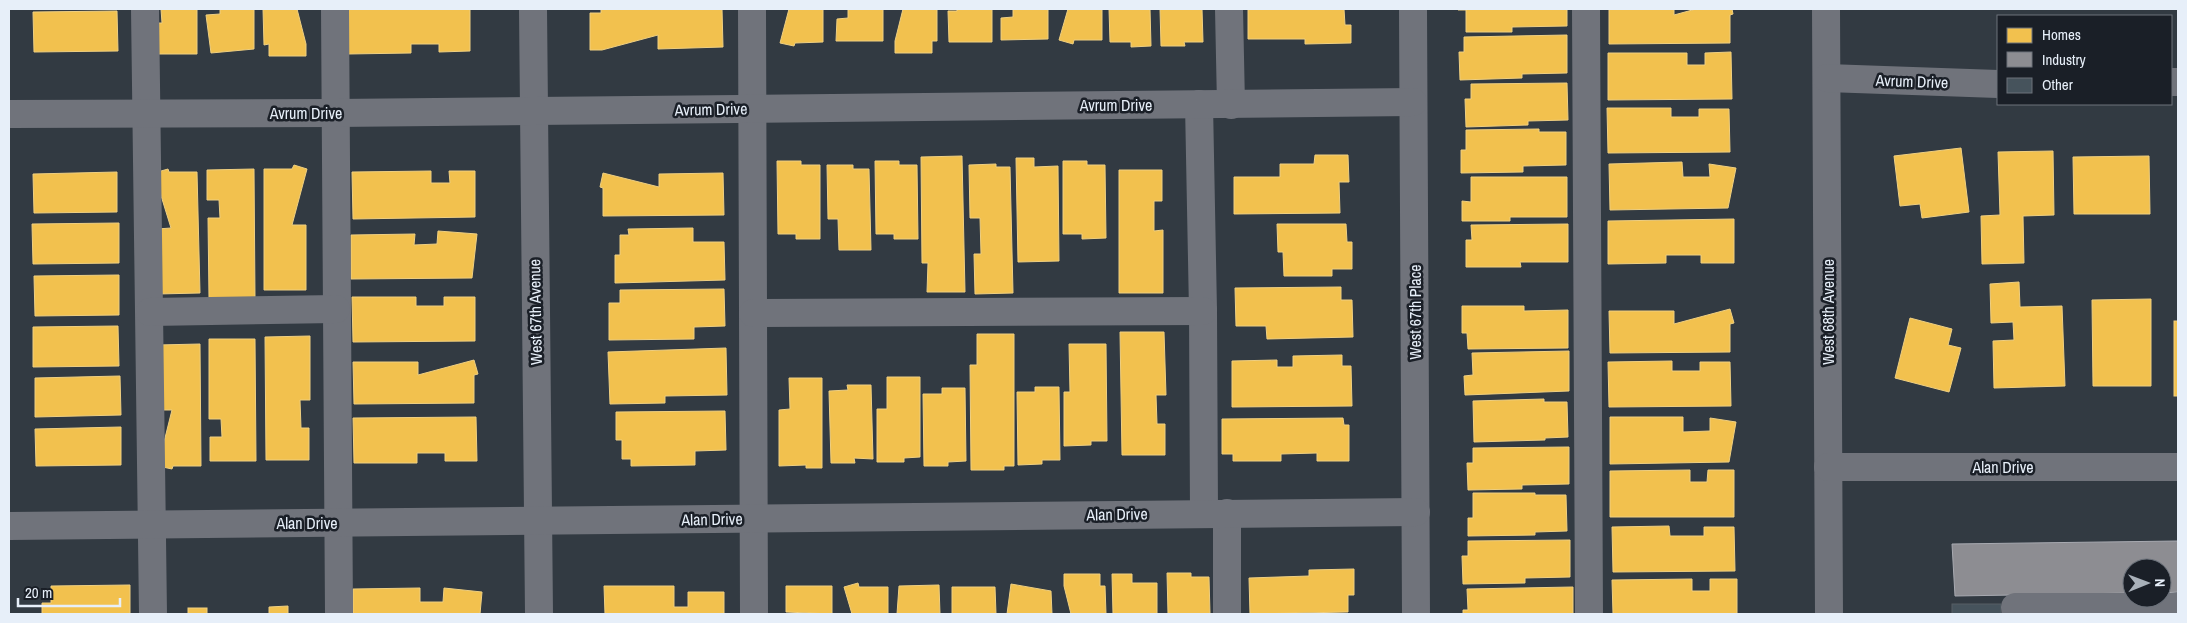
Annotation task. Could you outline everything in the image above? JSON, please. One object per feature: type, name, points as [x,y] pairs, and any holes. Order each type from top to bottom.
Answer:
[{"type":"street","points":[[146,9],[154,614]]},
{"type":"street","points":[[335,9],[339,614]]},
{"type":"street","name":"West 67th Avenue","points":[[533,9],[532,110],[539,614]]},
{"type":"street","points":[[752,9],[754,614]]},
{"type":"street","points":[[1229,9],[1231,105]]},
{"type":"street","name":"West 67th Place","points":[[1413,9],[1416,614]]},
{"type":"street","points":[[1586,9],[1589,614]]},
{"type":"street","name":"West 68th Avenue","points":[[1826,9],[1829,614]]},
{"type":"street","name":"Avrum Drive","points":[[1826,78],[1997,84]]},
{"type":"street","name":"Avrum Drive","points":[[9,114],[336,113],[1413,102]]},
{"type":"street","points":[[1199,104],[1203,311],[1215,513],[1227,614]]},
{"type":"street","points":[[150,312],[336,310]]},
{"type":"street","points":[[753,313],[1203,311]]},
{"type":"street","name":"Alan Drive","points":[[1828,467],[2178,467]]},
{"type":"street","name":"Alan Drive","points":[[9,526],[1416,512]]},
{"type":"street","points":[[2016,614],[2016,607],[2178,607]]},
{"type":"building: Homes","points":[[161,9],[197,9],[197,54],[153,54],[153,23],[162,23]]},
{"type":"building: Homes","points":[[220,9],[254,9],[254,49],[211,53],[206,15],[220,14]]},
{"type":"building: Homes","points":[[263,9],[297,9],[306,44],[306,56],[269,56],[269,44],[264,45]]},
{"type":"building: Homes","points":[[347,9],[470,9],[470,51],[439,52],[439,44],[411,44],[411,53],[348,54]]},
{"type":"building: Homes","points":[[601,9],[722,9],[723,47],[658,49],[658,35],[602,50],[590,50],[590,13],[601,13]]},
{"type":"building: Homes","points":[[789,9],[823,9],[823,42],[795,43],[794,46],[780,43]]},
{"type":"building: Homes","points":[[848,9],[883,9],[883,41],[836,41],[837,19],[848,18]]},
{"type":"building: Homes","points":[[903,9],[937,9],[937,41],[932,41],[932,53],[895,53],[895,41]]},
{"type":"building: Homes","points":[[957,9],[992,9],[992,42],[949,42],[948,11],[957,11]]},
{"type":"building: Homes","points":[[1013,9],[1048,9],[1048,39],[1001,40],[1001,18],[1013,17]]},
{"type":"building: Homes","points":[[1068,9],[1102,9],[1102,40],[1074,40],[1073,44],[1059,40]]},
{"type":"building: Homes","points":[[1109,9],[1150,9],[1151,46],[1131,47],[1131,42],[1110,42]]},
{"type":"building: Homes","points":[[1160,9],[1202,9],[1203,42],[1184,42],[1185,46],[1161,46]]},
{"type":"building: Homes","points":[[1248,9],[1344,9],[1345,25],[1351,25],[1351,43],[1305,44],[1305,39],[1248,39]]},
{"type":"building: Homes","points":[[1458,9],[1567,9],[1567,26],[1512,27],[1512,32],[1466,32],[1466,10]]},
{"type":"building: Homes","points":[[1609,9],[1674,9],[1674,15],[1696,9],[1732,9],[1733,14],[1730,15],[1730,43],[1609,44]]},
{"type":"building: Homes","points":[[117,11],[118,51],[34,52],[33,12]]},
{"type":"building: Homes","points":[[1567,35],[1567,73],[1522,74],[1522,78],[1460,80],[1459,52],[1464,52],[1464,37]]},
{"type":"building: Homes","points":[[1731,52],[1732,99],[1608,100],[1608,53],[1687,53],[1687,65],[1705,65],[1705,53]]},
{"type":"building: Homes","points":[[1567,83],[1568,120],[1528,121],[1528,125],[1466,127],[1465,99],[1471,99],[1471,84]]},
{"type":"building: Homes","points":[[1607,108],[1671,108],[1671,117],[1699,117],[1699,109],[1729,109],[1730,152],[1608,153]]},
{"type":"building: Homes","points":[[1539,129],[1539,132],[1566,132],[1566,165],[1523,166],[1523,172],[1461,173],[1461,150],[1466,150],[1466,130]]},
{"type":"building: Homes","points":[[1961,148],[1969,212],[1922,218],[1920,204],[1900,206],[1894,156]]},
{"type":"building: Homes","points":[[2053,151],[2054,215],[2023,216],[2024,263],[1982,264],[1981,216],[2000,215],[1998,152]]},
{"type":"building: Homes","points":[[1315,155],[1348,155],[1349,182],[1339,182],[1340,213],[1234,214],[1234,177],[1280,177],[1280,164],[1314,164]]},
{"type":"building: Homes","points":[[962,156],[965,292],[927,292],[928,263],[922,263],[921,157]]},
{"type":"building: Homes","points":[[2149,156],[2150,214],[2074,214],[2073,157]]},
{"type":"building: Homes","points":[[1016,158],[1034,158],[1034,167],[1058,166],[1059,261],[1018,262]]},
{"type":"building: Homes","points":[[777,161],[801,161],[801,165],[820,165],[820,239],[796,239],[796,234],[778,234]]},
{"type":"building: Homes","points":[[875,161],[899,161],[899,165],[917,165],[918,239],[894,239],[894,234],[876,234]]},
{"type":"building: Homes","points":[[1063,161],[1087,161],[1087,165],[1105,165],[1106,238],[1082,239],[1082,234],[1063,234]]},
{"type":"building: Homes","points":[[1682,162],[1683,177],[1710,177],[1709,164],[1736,168],[1728,208],[1610,210],[1609,164]]},
{"type":"building: Homes","points":[[996,164],[996,167],[1010,167],[1013,293],[975,294],[974,254],[981,254],[980,218],[970,218],[969,165]]},
{"type":"building: Homes","points":[[294,165],[307,169],[292,225],[306,225],[306,290],[264,290],[264,169],[292,169]]},
{"type":"building: Homes","points":[[827,165],[853,165],[853,169],[869,169],[871,250],[839,250],[838,219],[828,219]]},
{"type":"building: Homes","points":[[168,169],[169,172],[197,172],[200,293],[158,294],[157,229],[171,228],[154,173]]},
{"type":"building: Homes","points":[[254,169],[255,298],[209,298],[208,218],[220,218],[219,200],[207,200],[207,170]]},
{"type":"building: Homes","points":[[1119,170],[1162,170],[1162,201],[1154,201],[1154,231],[1163,230],[1163,293],[1119,293]]},
{"type":"building: Homes","points":[[431,171],[431,183],[450,183],[449,171],[475,171],[475,217],[353,219],[352,172]]},
{"type":"building: Homes","points":[[117,172],[117,212],[34,213],[33,174]]},
{"type":"building: Homes","points":[[603,173],[659,187],[659,174],[723,173],[724,215],[603,216],[603,188],[600,187]]},
{"type":"building: Homes","points":[[1471,177],[1567,177],[1567,217],[1510,217],[1510,221],[1462,221],[1462,201],[1471,202]]},
{"type":"building: Homes","points":[[1734,219],[1734,263],[1701,263],[1701,255],[1666,255],[1666,263],[1608,264],[1608,221]]},
{"type":"building: Homes","points":[[119,223],[119,263],[33,264],[32,224]]},
{"type":"building: Homes","points":[[1277,224],[1346,224],[1347,242],[1352,242],[1352,269],[1332,269],[1332,276],[1284,276],[1283,252],[1278,252]]},
{"type":"building: Homes","points":[[1568,224],[1568,262],[1520,262],[1521,267],[1466,267],[1466,240],[1472,240],[1471,225]]},
{"type":"building: Homes","points":[[693,228],[693,242],[724,242],[725,280],[615,283],[615,255],[620,255],[620,235],[629,235],[628,229]]},
{"type":"building: Homes","points":[[438,231],[477,234],[472,278],[351,279],[351,235],[415,234],[414,245],[437,244]]},
{"type":"building: Homes","points":[[119,275],[119,315],[35,316],[34,276]]},
{"type":"building: Homes","points":[[2019,282],[2020,307],[2062,306],[2065,386],[1994,388],[1993,341],[2014,340],[2013,322],[1991,323],[1990,284]]},
{"type":"building: Homes","points":[[1341,287],[1341,300],[1352,300],[1353,337],[1267,339],[1266,326],[1236,326],[1235,288]]},
{"type":"building: Homes","points":[[724,289],[725,326],[694,327],[694,339],[609,340],[609,303],[620,303],[620,290]]},
{"type":"building: Homes","points":[[352,297],[416,297],[416,306],[444,306],[444,297],[475,297],[475,341],[353,342]]},
{"type":"building: Homes","points":[[2151,299],[2151,386],[2093,386],[2092,300]]},
{"type":"building: Homes","points":[[1462,306],[1524,306],[1524,311],[1568,310],[1568,348],[1468,349],[1467,333],[1462,333]]},
{"type":"building: Homes","points":[[1730,309],[1734,323],[1730,324],[1730,352],[1610,353],[1609,311],[1674,311],[1674,324]]},
{"type":"building: Homes","points":[[1910,318],[1952,329],[1948,345],[1961,348],[1949,392],[1895,378]]},
{"type":"building: Homes","points":[[2174,321],[2178,321],[2178,396],[2174,396]]},
{"type":"building: Homes","points":[[118,326],[119,366],[33,367],[33,327]]},
{"type":"building: Homes","points":[[1120,332],[1164,332],[1166,395],[1156,395],[1157,424],[1165,424],[1165,455],[1122,455]]},
{"type":"building: Homes","points":[[977,334],[1014,334],[1014,466],[1004,466],[1004,470],[971,470],[970,365],[977,365]]},
{"type":"building: Homes","points":[[310,336],[310,400],[300,400],[301,428],[309,428],[309,460],[266,460],[265,337]]},
{"type":"building: Homes","points":[[209,339],[255,339],[256,461],[210,461],[210,437],[222,437],[221,419],[209,419]]},
{"type":"building: Homes","points":[[200,344],[201,466],[173,466],[172,469],[158,466],[172,410],[159,410],[158,345]]},
{"type":"building: Homes","points":[[1069,344],[1106,344],[1107,441],[1091,441],[1091,445],[1064,446],[1064,392],[1070,392]]},
{"type":"building: Homes","points":[[726,348],[727,395],[665,396],[665,403],[610,404],[608,352]]},
{"type":"building: Homes","points":[[1569,351],[1569,391],[1465,395],[1464,376],[1473,375],[1472,353]]},
{"type":"building: Homes","points":[[1342,355],[1342,366],[1351,366],[1352,406],[1232,407],[1232,361],[1277,360],[1277,367],[1293,367],[1293,356]]},
{"type":"building: Homes","points":[[474,360],[478,374],[474,375],[474,403],[354,404],[353,362],[418,362],[418,375]]},
{"type":"building: Homes","points":[[1672,361],[1672,371],[1700,371],[1700,362],[1730,362],[1731,406],[1609,407],[1608,362]]},
{"type":"building: Homes","points":[[120,376],[121,415],[35,417],[35,378]]},
{"type":"building: Homes","points":[[887,377],[920,377],[920,457],[904,458],[904,462],[877,462],[877,409],[887,409]]},
{"type":"building: Homes","points":[[789,378],[822,378],[822,468],[806,468],[806,465],[779,466],[779,410],[790,409]]},
{"type":"building: Homes","points":[[847,385],[871,385],[873,459],[854,458],[855,463],[831,463],[829,391],[848,390]]},
{"type":"building: Homes","points":[[1035,387],[1059,387],[1060,460],[1042,460],[1042,464],[1018,465],[1017,392],[1035,392]]},
{"type":"building: Homes","points":[[942,388],[965,388],[966,461],[948,462],[948,466],[924,466],[923,394],[942,394]]},
{"type":"building: Homes","points":[[1544,399],[1544,402],[1567,402],[1568,437],[1545,438],[1545,440],[1474,442],[1473,401]]},
{"type":"building: Homes","points":[[725,411],[726,450],[695,451],[695,465],[631,466],[631,459],[622,459],[622,440],[616,440],[616,412]]},
{"type":"building: Homes","points":[[476,417],[477,461],[445,461],[445,453],[417,453],[417,463],[354,463],[353,418]]},
{"type":"building: Homes","points":[[1610,417],[1683,417],[1683,432],[1710,431],[1710,418],[1736,422],[1729,462],[1610,464]]},
{"type":"building: Homes","points":[[1343,418],[1344,425],[1349,425],[1349,461],[1317,461],[1317,453],[1281,454],[1281,461],[1233,461],[1233,454],[1222,454],[1222,419]]},
{"type":"building: Homes","points":[[121,427],[121,465],[36,466],[35,429]]},
{"type":"building: Homes","points":[[1569,447],[1569,484],[1522,485],[1522,489],[1468,490],[1467,463],[1473,463],[1473,448]]},
{"type":"building: Homes","points":[[1690,470],[1690,482],[1707,482],[1708,470],[1734,470],[1734,517],[1610,517],[1610,471]]},
{"type":"building: Homes","points":[[1473,493],[1566,495],[1567,531],[1535,532],[1535,535],[1468,536],[1468,518],[1473,518]]},
{"type":"building: Homes","points":[[1669,526],[1670,536],[1704,536],[1704,527],[1734,527],[1735,571],[1613,572],[1612,527]]},
{"type":"building: Homes","points":[[1570,540],[1570,577],[1525,578],[1525,583],[1463,584],[1462,556],[1468,556],[1468,541]]},
{"type":"building: Homes","points":[[1354,569],[1354,595],[1348,595],[1348,612],[1250,614],[1249,578],[1309,576],[1309,570]]},
{"type":"building: Homes","points":[[1167,573],[1191,573],[1191,577],[1209,577],[1210,614],[1168,614]]},
{"type":"building: Homes","points":[[1064,574],[1100,574],[1100,586],[1105,586],[1106,614],[1071,614],[1064,586]]},
{"type":"building: Homes","points":[[1112,574],[1132,574],[1132,583],[1157,583],[1157,614],[1113,614]]},
{"type":"building: Homes","points":[[1692,579],[1692,591],[1710,591],[1710,579],[1737,579],[1737,614],[1613,614],[1612,580]]},
{"type":"building: Homes","points":[[858,583],[859,587],[888,587],[888,614],[852,614],[844,587]]},
{"type":"building: Homes","points":[[1011,584],[1051,591],[1052,614],[1007,614]]},
{"type":"building: Homes","points":[[130,585],[130,614],[42,614],[42,603],[51,603],[51,586]]},
{"type":"building: Homes","points":[[939,585],[940,614],[897,614],[899,586]]},
{"type":"building: Homes","points":[[604,586],[674,586],[674,607],[688,607],[688,592],[724,592],[724,614],[605,614]]},
{"type":"building: Homes","points":[[786,586],[832,586],[832,614],[786,612]]},
{"type":"building: Homes","points":[[952,587],[995,587],[996,614],[952,614]]},
{"type":"building: Homes","points":[[1573,587],[1573,614],[1463,614],[1463,610],[1468,610],[1467,589]]},
{"type":"building: Homes","points":[[420,588],[420,602],[443,602],[444,588],[482,592],[480,614],[353,614],[353,589]]},
{"type":"building: Homes","points":[[288,606],[288,614],[269,614],[269,607]]},
{"type":"building: Homes","points":[[188,608],[207,608],[207,614],[188,614]]},
{"type":"building: Industry","points":[[2178,541],[2178,592],[2172,592],[2172,558],[2122,558],[2122,593],[1955,596],[1952,544]]},
{"type":"building: Other","points":[[1952,604],[2001,604],[2001,614],[1952,614]]}]
